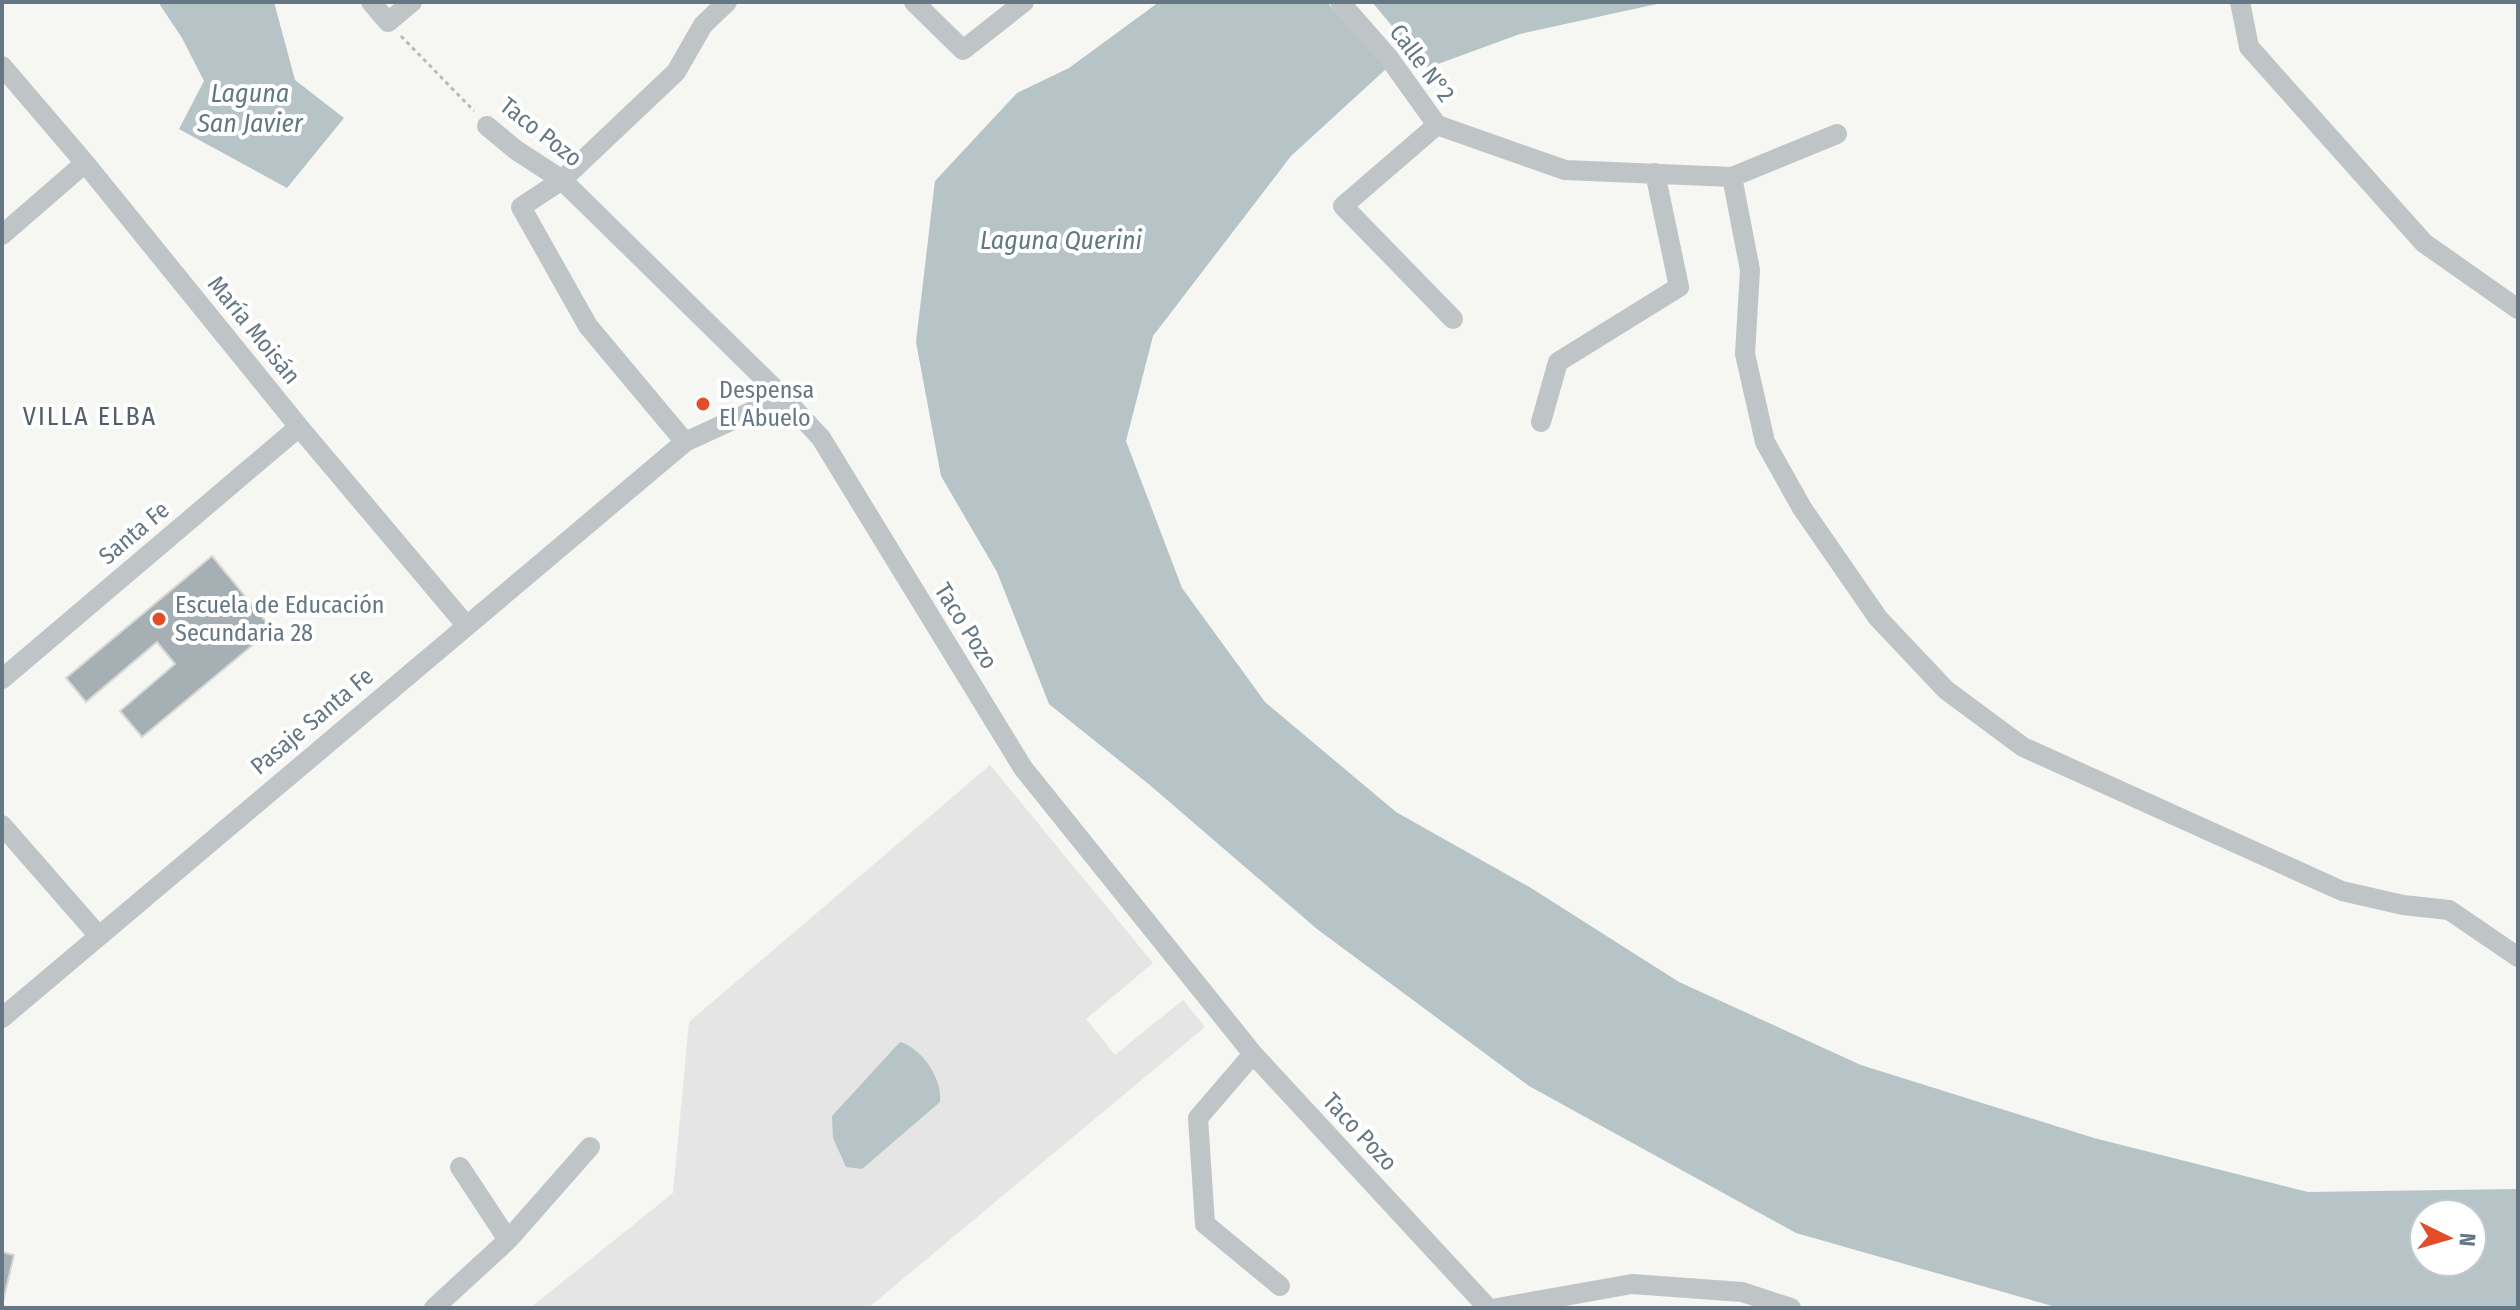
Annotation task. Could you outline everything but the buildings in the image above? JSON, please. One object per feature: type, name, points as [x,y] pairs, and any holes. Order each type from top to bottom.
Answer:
[{"type":"street","points":[[371,2],[388,22],[412,2]]},
{"type":"street","points":[[685,442],[588,326],[521,207],[562,180],[676,72],[703,25],[727,2]]},
{"type":"street","points":[[914,2],[963,50],[1024,2]]},
{"type":"street","name":"Calle N°2","points":[[1340,2],[1389,58],[1437,125],[1565,170],[1732,177]]},
{"type":"street","points":[[2240,2],[2249,47],[2424,243],[2518,309]]},
{"type":"street","name":"María Moisán","points":[[2,66],[466,625]]},
{"type":"street","points":[[1437,125],[1343,206],[1453,319]]},
{"type":"street","name":"Taco Pozo","points":[[487,126],[516,150],[562,180],[821,438],[1023,768],[1253,1054],[1488,1308]]},
{"type":"street","points":[[1837,134],[1732,177],[1750,270],[1745,354],[1765,442],[1802,508],[1878,618],[1946,690],[2023,747],[2342,891],[2403,905],[2449,910],[2518,957]]},
{"type":"street","points":[[2,235],[85,163]]},
{"type":"street","points":[[1541,422],[1558,362],[1679,287],[1655,173]]},
{"type":"street","name":"Pasaje Santa Fe","points":[[2,1018],[685,442],[783,397]]},
{"type":"street","name":"Santa Fe","points":[[2,679],[299,427]]},
{"type":"street","points":[[2,825],[98,935]]},
{"type":"street","points":[[1253,1054],[1198,1118],[1205,1224],[1280,1286]]},
{"type":"street","points":[[434,1308],[508,1240],[590,1147]]},
{"type":"street","points":[[460,1167],[508,1240]]},
{"type":"street","points":[[1497,1308],[1632,1284],[1742,1292],[1791,1308]]},
{"type":"path","name":"Taco Pozo","points":[[388,22],[487,126]]},
{"type":"shaded area","points":[[990,765],[1153,963],[1086,1019],[1115,1055],[1183,1000],[1205,1027],[868,1308],[530,1308],[673,1193],[689,1022]]},
{"type":"water","name":"Laguna San Javier","points":[[158,2],[274,2],[295,80],[344,118],[287,188],[179,129],[204,81],[182,38]]},
{"type":"water","name":"Laguna Querini","points":[[1159,2],[1327,2],[1386,69],[1291,156],[1153,336],[1126,441],[1182,588],[1265,702],[1396,812],[1531,888],[1679,982],[1861,1065],[2094,1138],[2308,1192],[2518,1189],[2518,1308],[2059,1308],[1796,1233],[1529,1086],[1317,929],[1151,786],[1049,704],[997,572],[941,476],[916,342],[935,181],[1017,93],[1069,68]]},
{"type":"water","points":[[1372,2],[1666,2],[1520,34],[1427,68]]},
{"type":"water","points":[[900,1042],[916,1051],[929,1066],[938,1084],[940,1102],[862,1169],[846,1167],[833,1138],[832,1116]]},
{"type":"place","name":"Despensa El Abuelo","points":[[703,404]]},
{"type":"place","name":"Escuela de Educación Secundaria 28","points":[[159,619]]},
{"type":"district","name":"VILLA ELBA","points":[[90,416]]}]
